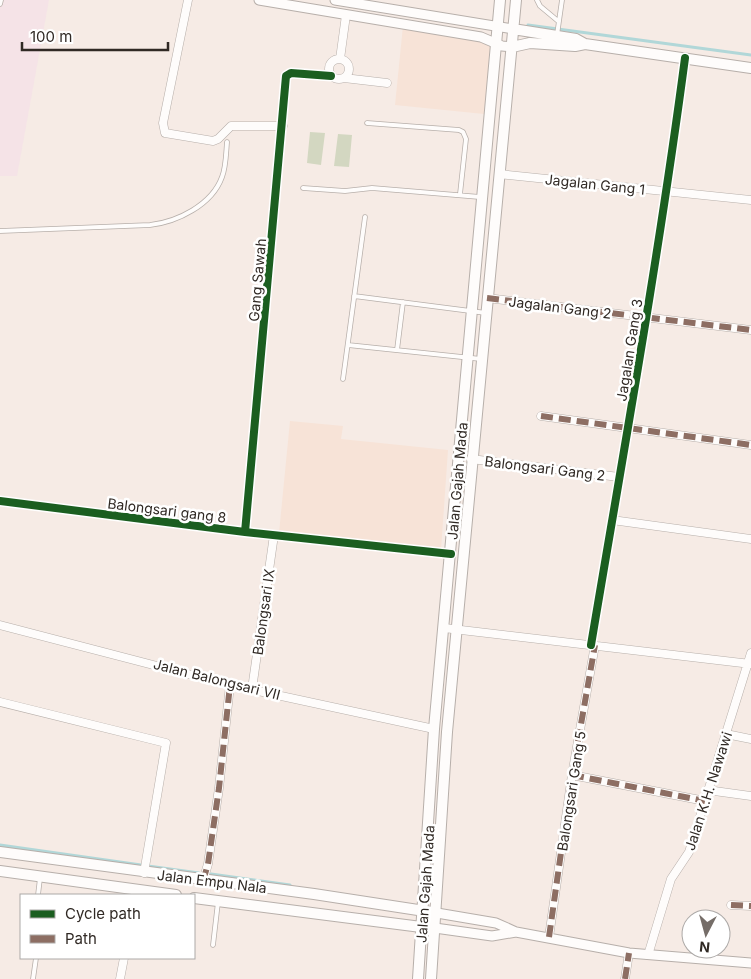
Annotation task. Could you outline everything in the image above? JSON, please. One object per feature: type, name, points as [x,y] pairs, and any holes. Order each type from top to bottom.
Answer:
[{"type":"main road","name":"Jalan Gajah Mada","points":[[418,979],[423,927],[434,729],[500,0]]},
{"type":"main road","name":"Jalan Gajah Mada","points":[[431,979],[447,732],[471,459],[516,0]]},
{"type":"main road","points":[[513,28],[557,34],[576,39],[585,44]]},
{"type":"main road","points":[[512,47],[530,43],[575,46],[585,44],[751,68]]},
{"type":"main road","points":[[452,539],[464,540]]},
{"type":"main road","name":"Jalan Empu Nala","points":[[0,852],[88,865],[144,870],[203,881],[314,894],[436,913]]},
{"type":"main road","points":[[85,883],[88,865]]},
{"type":"main road","name":"Jalan Empu Nala","points":[[0,871],[134,892],[162,894]]},
{"type":"main road","name":"Jalan Empu Nala","points":[[195,898],[435,928]]},
{"type":"street","points":[[188,0],[164,123],[165,132],[213,141],[218,139],[231,126],[283,126]]},
{"type":"street","points":[[259,0],[303,4],[346,15],[481,36],[512,47]]},
{"type":"street","points":[[335,0],[513,28]]},
{"type":"street","points":[[340,59],[346,15]]},
{"type":"street","name":"Jagalan Gang 3","points":[[593,645],[619,477],[668,191],[685,58]]},
{"type":"street","points":[[340,59],[333,61],[329,66],[331,76],[338,80],[344,78],[387,83]]},
{"type":"street","points":[[340,59],[349,66],[349,72],[344,78]]},
{"type":"street","name":"Gang Sawah","points":[[245,532],[287,75],[292,73],[331,76]]},
{"type":"street","name":"Jagalan Gang 1","points":[[498,174],[751,200]]},
{"type":"street","name":"Jagalan Gang 2","points":[[487,298],[751,330]]},
{"type":"street","points":[[541,416],[751,445]]},
{"type":"street","name":"Balongsari Gang 2","points":[[471,459],[619,477]]},
{"type":"street","name":"Balongsari gang 8","points":[[0,502],[245,532],[451,554]]},
{"type":"street","points":[[612,520],[751,539]]},
{"type":"street","name":"Balongsari IX","points":[[252,689],[274,535]]},
{"type":"street","name":"Jalan Balongsari VII","points":[[0,625],[230,684],[434,729]]},
{"type":"street","points":[[444,628],[750,664]]},
{"type":"street","name":"Balongsari Gang 5","points":[[550,937],[572,774],[593,645]]},
{"type":"street","name":"Jalan K.H. Nawawi","points":[[648,955],[671,879],[689,852],[707,790],[750,664],[751,653]]},
{"type":"street","points":[[203,881],[208,864],[219,788],[230,684]]},
{"type":"street","points":[[0,702],[166,743],[144,870]]},
{"type":"street","points":[[726,734],[751,739]]},
{"type":"street","points":[[572,774],[705,801]]},
{"type":"street","points":[[707,790],[751,796]]},
{"type":"street","points":[[730,905],[751,906]]},
{"type":"street","points":[[436,913],[496,923],[516,932],[629,953],[751,964]]},
{"type":"street","points":[[435,928],[492,936],[516,932]]},
{"type":"street","points":[[625,979],[629,953]]},
{"type":"street","points":[[120,979],[124,959]]},
{"type":"lane","points":[[0,4],[1,0]]},
{"type":"lane","points":[[537,0],[540,6],[558,22]]},
{"type":"lane","points":[[557,34],[562,0]]},
{"type":"lane","points":[[367,122],[464,132],[466,139],[460,194]]},
{"type":"lane","points":[[0,231],[150,225],[174,220],[200,206],[220,182],[224,170],[227,142]]},
{"type":"lane","points":[[304,188],[345,191],[372,188],[483,197]]},
{"type":"lane","points":[[343,379],[365,217]]},
{"type":"lane","points":[[354,296],[486,313]]},
{"type":"lane","points":[[397,350],[403,302]]},
{"type":"lane","points":[[348,345],[481,359]]},
{"type":"lane","points":[[38,894],[40,876]]},
{"type":"lane","points":[[213,944],[218,901]]},
{"type":"lane","points":[[33,979],[36,959]]},
{"type":"shaded area","points":[[0,0],[49,0],[17,176],[0,176]]},
{"type":"shaded area","points":[[403,26],[485,40],[491,47],[484,114],[395,105]]},
{"type":"shaded area","points":[[290,421],[343,426],[341,439],[448,450],[441,550],[279,533]]},
{"type":"green space","points":[[310,132],[325,133],[321,165],[307,163]]},
{"type":"green space","points":[[338,134],[352,135],[349,167],[334,166]]},
{"type":"waterway","points":[[528,25],[751,55]]},
{"type":"waterway","points":[[0,845],[141,865]]},
{"type":"waterway","points":[[148,866],[199,873]]},
{"type":"waterway","points":[[211,874],[290,885]]},
{"type":"marked path","points":[[487,298],[751,330]]},
{"type":"marked path","points":[[541,416],[751,445]]},
{"type":"marked path","points":[[549,937],[572,775],[595,645]]},
{"type":"marked path","points":[[203,881],[208,864],[219,788],[230,685]]},
{"type":"marked path","points":[[572,775],[705,801]]},
{"type":"marked path","points":[[731,905],[751,906]]},
{"type":"marked path","points":[[625,979],[629,953]]},
{"type":"cycle path","points":[[591,645],[653,279],[685,58]]},
{"type":"cycle path","points":[[245,532],[286,76],[291,73],[331,76]]},
{"type":"cycle path","points":[[0,501],[245,532],[451,554]]}]
